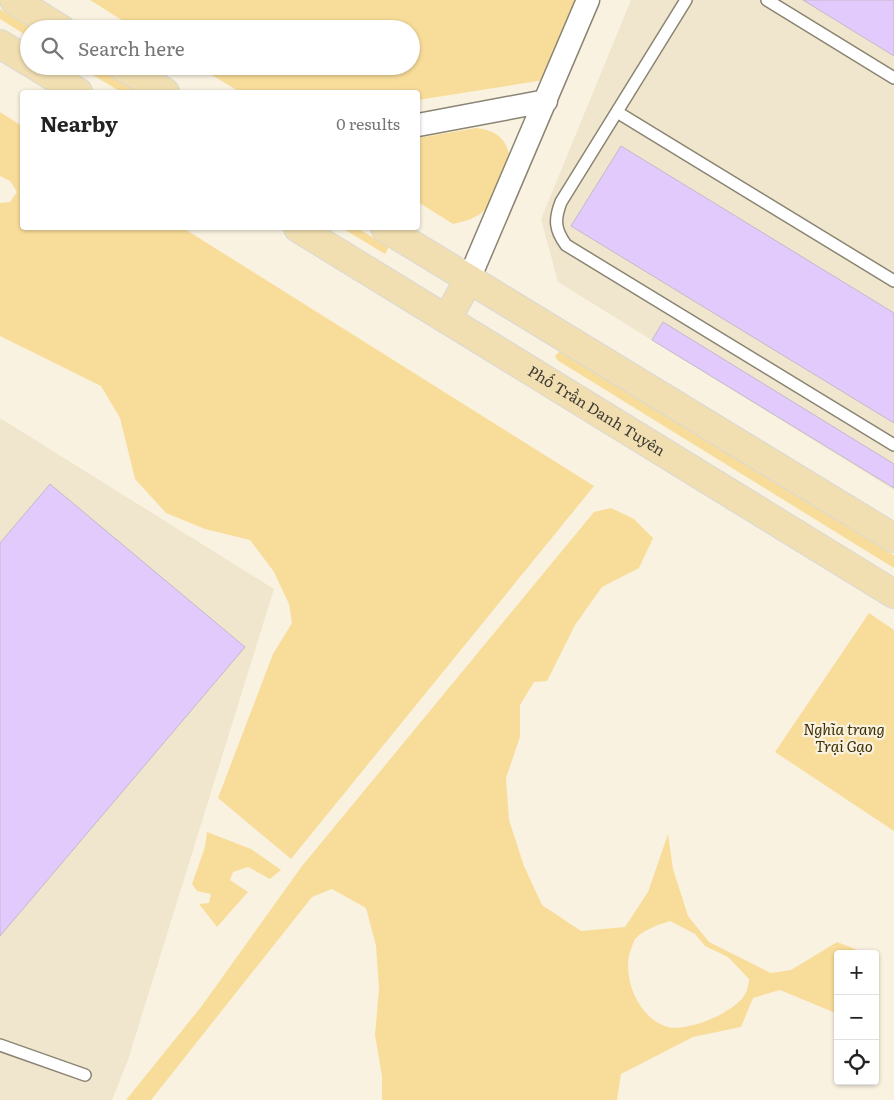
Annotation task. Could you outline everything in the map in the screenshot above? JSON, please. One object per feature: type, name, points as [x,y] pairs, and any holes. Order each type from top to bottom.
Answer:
[{"type":"main road","points":[[14,0],[46,20]]},
{"type":"main road","points":[[0,44],[20,56]]},
{"type":"main road","points":[[51,75],[75,90]]},
{"type":"main road","points":[[137,75],[162,90]]},
{"type":"main road","name":"Phố Trần Danh Tuyên","points":[[301,230],[894,594]]},
{"type":"main road","points":[[388,230],[894,538]]},
{"type":"main road","points":[[447,319],[469,278]]},
{"type":"street","points":[[469,278],[588,0]]},
{"type":"street","points":[[420,125],[546,101]]},
{"type":"lane","points":[[686,0],[560,202],[555,217],[558,234],[566,244],[894,445]]},
{"type":"lane","points":[[767,0],[894,78]]},
{"type":"lane","points":[[617,112],[894,281]]},
{"type":"lane","points":[[0,1044],[85,1075]]},
{"type":"shaded area","points":[[631,0],[894,0],[894,490],[558,282],[541,219]]},
{"type":"shaded area","points":[[0,418],[274,589],[128,1060],[112,1100],[0,1100]]},
{"type":"green space","points":[[90,0],[577,0],[544,80],[420,100],[420,90],[237,90],[212,75],[420,75],[420,20],[122,20]]},
{"type":"green space","points":[[0,9],[20,21],[20,31],[0,19]]},
{"type":"green space","points":[[93,75],[109,75],[134,90],[118,90]]},
{"type":"green space","points":[[0,112],[20,125],[20,230],[186,230],[594,486],[291,859],[218,798],[273,654],[292,623],[289,604],[274,572],[250,540],[205,529],[166,513],[135,479],[120,418],[101,386],[0,336],[0,203],[10,202],[17,192],[10,181],[0,176]]},
{"type":"green space","points":[[476,128],[495,133],[504,141],[510,160],[489,206],[482,213],[453,224],[420,203],[420,138]]},
{"type":"green space","points":[[345,230],[360,230],[389,247],[385,254]]},
{"type":"green space","points":[[561,350],[894,555],[894,568],[557,360],[555,356]]},
{"type":"green space","points":[[611,508],[634,519],[653,538],[639,568],[602,587],[575,625],[547,681],[534,682],[520,705],[520,737],[506,778],[509,820],[524,866],[542,905],[581,931],[625,927],[648,892],[668,834],[673,869],[688,916],[709,942],[771,973],[791,970],[837,942],[858,950],[834,950],[834,1012],[780,990],[753,998],[741,1027],[693,1037],[621,1074],[617,1100],[382,1100],[382,1076],[375,1035],[379,989],[376,946],[366,908],[332,889],[312,897],[151,1100],[126,1100],[201,1007],[302,866],[594,512]],"holes":[[[670,921],[695,934],[705,946],[728,957],[749,979],[747,991],[733,1006],[718,1016],[704,1022],[674,1028],[658,1023],[642,1007],[631,986],[628,963],[635,939],[643,932]]]},
{"type":"green space","name":"Nghĩa trang Trại Gạo","points":[[869,613],[894,630],[894,831],[775,752]]},
{"type":"green space","points":[[207,832],[251,849],[281,870],[270,879],[248,867],[233,872],[230,880],[248,892],[217,927],[199,904],[209,903],[211,894],[197,891],[192,884],[205,847]]},
{"type":"building","points":[[803,0],[894,0],[894,56]]},
{"type":"building","points":[[621,146],[894,313],[894,423],[571,226]]},
{"type":"building","points":[[663,322],[894,464],[894,488],[652,340]]},
{"type":"building","points":[[50,484],[245,647],[0,936],[0,543]]}]
